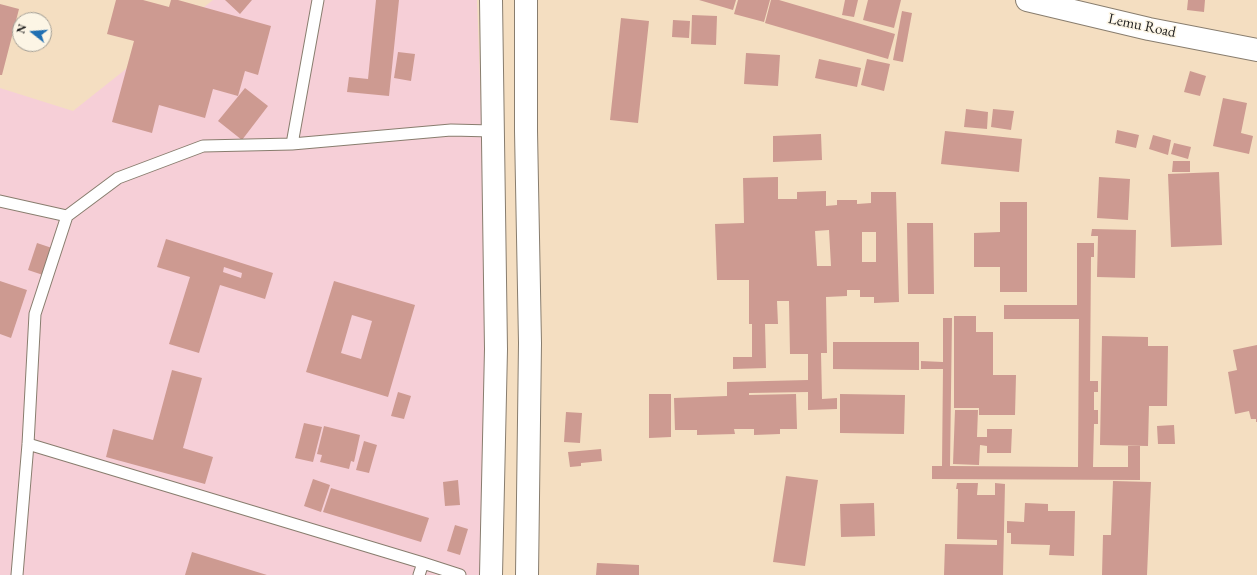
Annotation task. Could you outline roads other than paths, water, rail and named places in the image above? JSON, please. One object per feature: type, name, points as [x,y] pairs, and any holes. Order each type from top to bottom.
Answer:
[{"type":"street","points":[[491,0],[496,349],[491,575]]},
{"type":"street","points":[[526,0],[526,139],[530,343],[527,575]]},
{"type":"street","name":"Lemu Road","points":[[1027,0],[1149,29],[1257,50]]},
{"type":"lane","points":[[292,144],[318,0]]},
{"type":"lane","points":[[17,575],[28,444],[35,314],[67,216],[118,178],[203,146],[292,144],[451,130],[492,131]]},
{"type":"lane","points":[[0,201],[67,216]]},
{"type":"lane","points":[[28,444],[460,575]]},
{"type":"lane","points":[[419,575],[422,563]]}]
